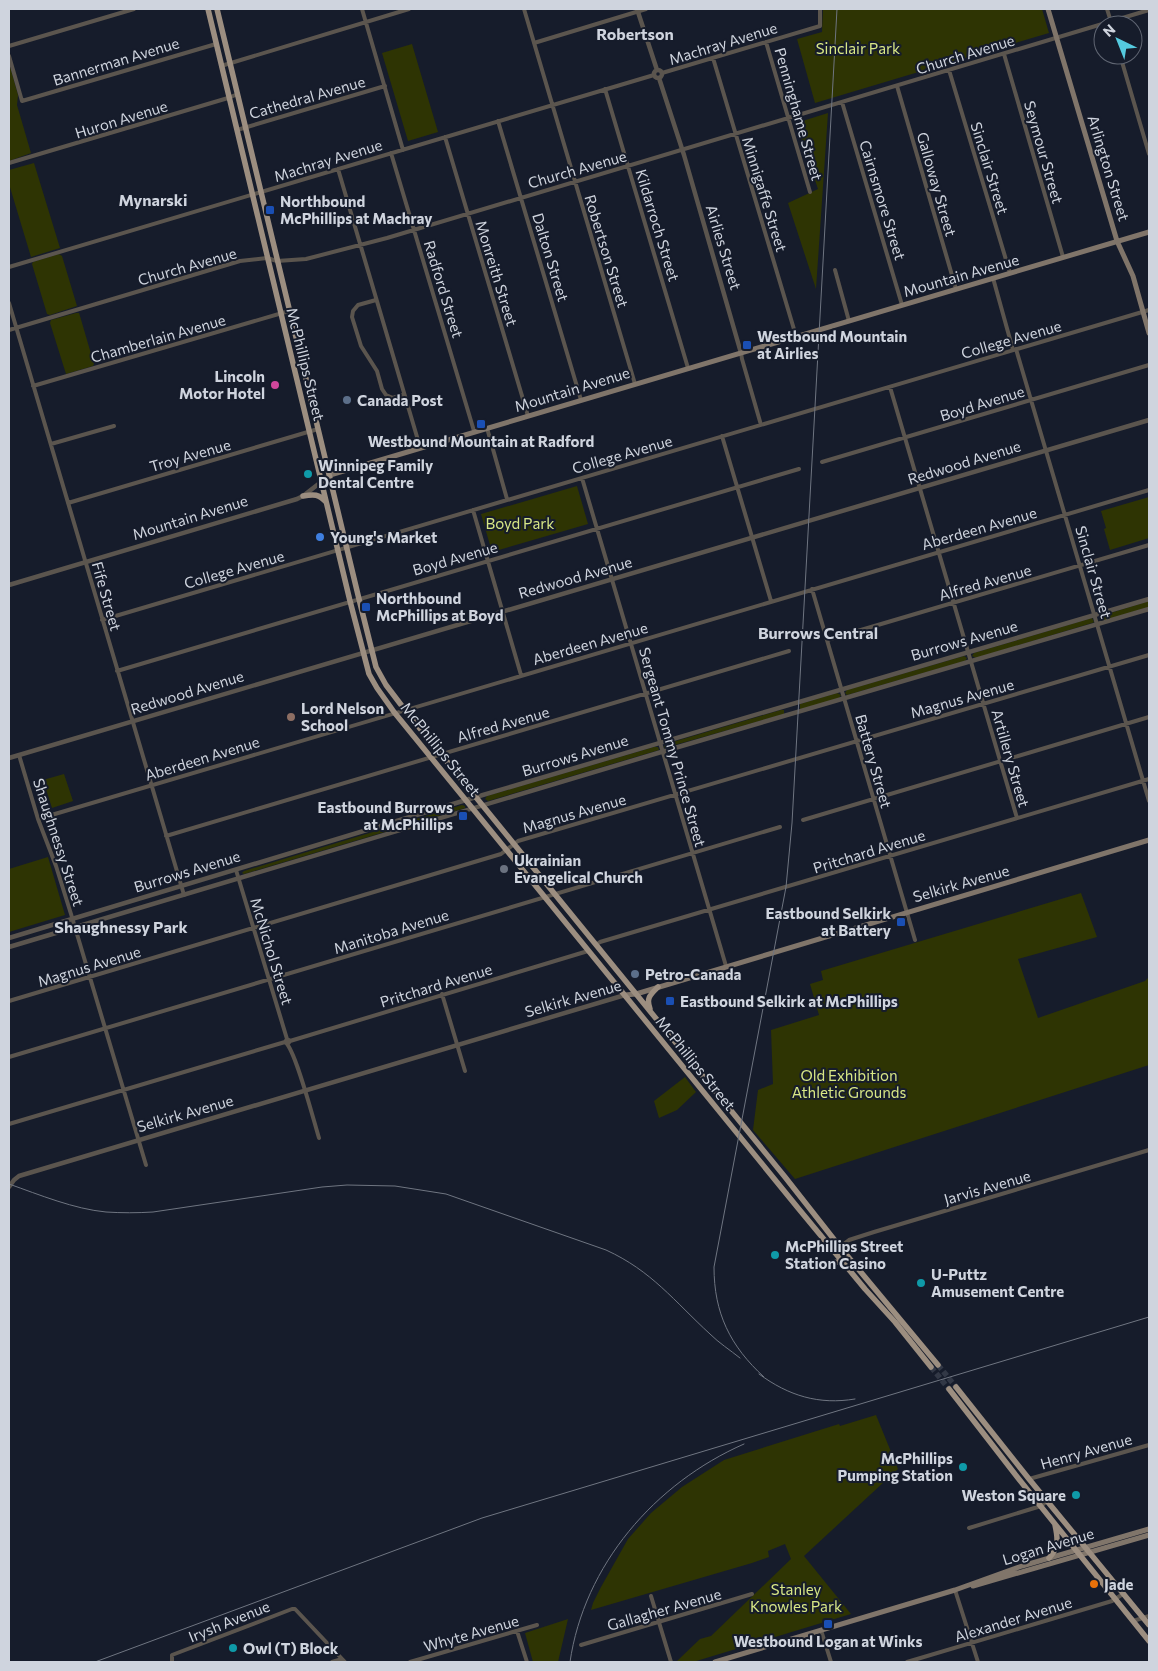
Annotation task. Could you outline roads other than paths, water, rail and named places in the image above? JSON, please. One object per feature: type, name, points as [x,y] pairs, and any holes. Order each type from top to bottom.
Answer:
[{"type":"main road","name":"McPhillips Street","points":[[208,9],[350,601],[372,680],[394,712],[588,951],[834,1252],[931,1367]]},
{"type":"main road","name":"McPhillips Street","points":[[217,9],[359,598],[380,675],[440,754],[938,1365]]},
{"type":"main road","name":"Arlington Street","points":[[1048,9],[1117,241],[1146,311],[1149,333]]},
{"type":"main road","name":"Mountain Avenue","points":[[330,475],[1149,232]]},
{"type":"main road","points":[[303,496],[314,494],[320,496],[327,503]]},
{"type":"main road","name":"Selkirk Avenue","points":[[625,996],[1149,840]]},
{"type":"main road","points":[[652,1013],[648,998],[658,987]]},
{"type":"main road","points":[[666,1046],[673,1040]]},
{"type":"main road","points":[[758,1159],[766,1155]]},
{"type":"main road","points":[[798,1208],[805,1202]]},
{"type":"main road","points":[[827,1263],[838,1262],[845,1265]]},
{"type":"main road","points":[[956,1387],[1123,1594],[1146,1617],[1149,1625]]},
{"type":"main road","points":[[949,1389],[1149,1641]]},
{"type":"main road","points":[[1049,1558],[1058,1544],[1055,1522]]},
{"type":"main road","name":"Logan Avenue","points":[[715,1662],[956,1590],[1022,1566],[1149,1528]]},
{"type":"main road","name":"Logan Avenue","points":[[956,1590],[988,1583],[1149,1535]]},
{"type":"street","points":[[9,46],[134,9]]},
{"type":"street","points":[[362,9],[403,150]]},
{"type":"street","points":[[221,66],[409,9]]},
{"type":"street","name":"Robertson Street","points":[[524,9],[635,384]]},
{"type":"street","points":[[534,42],[637,10],[646,9]]},
{"type":"street","name":"Machray Avenue","points":[[660,76],[820,26],[820,9]]},
{"type":"street","points":[[637,10],[656,70],[660,76],[656,78],[654,75],[656,70]]},
{"type":"street","name":"Church Avenue","points":[[1135,15],[1149,10]]},
{"type":"street","name":"Church Avenue","points":[[9,330],[240,261],[267,258],[277,261],[306,260],[414,230],[1093,29]]},
{"type":"street","name":"Penninghame Street","points":[[766,42],[810,192]]},
{"type":"street","name":"Bannerman Avenue","points":[[9,56],[22,100],[216,44]]},
{"type":"street","name":"Seymour Street","points":[[1004,54],[1063,257]]},
{"type":"street","name":"Minnigaffe Street","points":[[713,58],[796,336]]},
{"type":"street","points":[[1123,65],[1149,154]]},
{"type":"street","name":"Sinclair Street","points":[[949,70],[1010,273]]},
{"type":"street","name":"Machray Avenue","points":[[9,267],[654,75]]},
{"type":"street","name":"Airlies Street","points":[[660,76],[761,425]]},
{"type":"street","name":"Cathedral Avenue","points":[[237,130],[385,86]]},
{"type":"street","name":"Galloway Street","points":[[897,86],[956,289]]},
{"type":"street","name":"Kildarroch Street","points":[[605,89],[688,368]]},
{"type":"street","name":"Huron Avenue","points":[[9,164],[238,94]]},
{"type":"street","name":"Cairnsmore Street","points":[[842,102],[902,305]]},
{"type":"street","name":"Dalton Street","points":[[498,121],[581,400]]},
{"type":"street","name":"Monreith Street","points":[[445,137],[528,416]]},
{"type":"street","name":"Radford Street","points":[[391,153],[474,431]]},
{"type":"street","points":[[338,169],[420,447]]},
{"type":"street","points":[[835,270],[849,321]]},
{"type":"street","name":"Sinclair Street","points":[[993,278],[1046,450],[1149,801]]},
{"type":"street","points":[[376,300],[358,305],[352,311],[352,317],[361,346],[377,371],[382,389],[386,395],[393,398],[404,394]]},
{"type":"street","name":"Fife Street","points":[[9,303],[184,895]]},
{"type":"street","name":"Chamberlain Avenue","points":[[33,386],[289,311]]},
{"type":"street","name":"College Avenue","points":[[102,620],[1146,311]]},
{"type":"street","name":"Boyd Avenue","points":[[822,462],[1149,365]]},
{"type":"street","name":"Artillery Street","points":[[890,387],[1017,818]]},
{"type":"street","name":"Redwood Avenue","points":[[9,758],[1149,420]]},
{"type":"street","points":[[51,444],[114,426]]},
{"type":"street","points":[[487,428],[508,500]]},
{"type":"street","name":"Troy Avenue","points":[[68,503],[318,429]]},
{"type":"street","points":[[722,436],[771,601]]},
{"type":"street","name":"Boyd Avenue","points":[[117,671],[799,468]]},
{"type":"street","name":"Mountain Avenue","points":[[9,585],[303,496],[330,475]]},
{"type":"street","name":"Sergeant Tommy Prince Street","points":[[582,478],[726,966]]},
{"type":"street","name":"Aberdeen Avenue","points":[[38,819],[394,712],[1149,490]]},
{"type":"street","points":[[473,510],[521,675]]},
{"type":"street","name":"Alfred Avenue","points":[[827,640],[1149,545]]},
{"type":"street","name":"Battery Street","points":[[812,589],[915,940]]},
{"type":"street","name":"Burrows Avenue","points":[[9,938],[660,742],[1149,599]]},
{"type":"street","name":"Burrows Avenue","points":[[9,947],[1149,609]]},
{"type":"street","name":"Alfred Avenue","points":[[166,836],[789,651]]},
{"type":"street","name":"Magnus Avenue","points":[[9,1001],[501,854],[518,841],[1149,655]]},
{"type":"street","points":[[803,820],[1149,717]]},
{"type":"street","name":"Shaughnessy Street","points":[[19,755],[38,819],[73,919],[146,1165]]},
{"type":"street","name":"Pritchard Avenue","points":[[596,945],[600,942],[1149,779]]},
{"type":"street","name":"Manitoba Avenue","points":[[9,1057],[780,827]]},
{"type":"street","name":"McNichol Street","points":[[236,870],[319,1138]]},
{"type":"street","name":"Pritchard Avenue","points":[[9,1124],[588,951]]},
{"type":"street","points":[[442,994],[465,1071]]},
{"type":"street","name":"Selkirk Avenue","points":[[14,1180],[19,1176],[138,1140],[625,996]]},
{"type":"street","name":"Jarvis Avenue","points":[[834,1252],[849,1240],[1149,1150]]},
{"type":"street","points":[[9,1176],[14,1180],[9,1187]]},
{"type":"street","name":"Henry Avenue","points":[[1029,1479],[1149,1445]]},
{"type":"street","points":[[969,1528],[1041,1506],[1047,1501]]},
{"type":"street","points":[[956,1590],[978,1662]]},
{"type":"street","name":"Gallagher Avenue","points":[[581,1645],[752,1594]]},
{"type":"street","name":"Alexander Avenue","points":[[907,1662],[1116,1599],[1123,1594]]},
{"type":"street","points":[[651,1596],[671,1662]]},
{"type":"street","name":"Irysh Avenue","points":[[172,1662],[172,1655],[288,1610],[295,1609],[343,1661]]},
{"type":"street","points":[[1133,1621],[1146,1617]]},
{"type":"street","name":"Whyte Avenue","points":[[410,1662],[537,1625]]},
{"type":"street","points":[[821,1630],[831,1662]]},
{"type":"street","points":[[517,1631],[526,1662]]},
{"type":"street","points":[[332,1662],[343,1661]]},
{"type":"tunnel","points":[[820,1266],[827,1263]]},
{"type":"tunnel","points":[[938,1365],[956,1387]]},
{"type":"tunnel","points":[[931,1367],[949,1389]]},
{"type":"railway","points":[[764,1377],[742,1353],[726,1328],[717,1299],[714,1267],[786,887],[792,823],[837,9]]},
{"type":"railway","points":[[9,1184],[82,1208],[124,1213],[153,1212],[347,1185],[395,1186],[446,1194],[606,1250],[622,1258],[650,1277],[713,1337],[740,1358]]},
{"type":"railway","points":[[95,1662],[482,1518],[1149,1317]]},
{"type":"railway","points":[[759,1374],[770,1382],[805,1397],[829,1401],[855,1399]]},
{"type":"railway","points":[[570,1662],[578,1626],[591,1592],[608,1561],[629,1531],[681,1481],[712,1461],[744,1444]]},
{"type":"place","name":"Northbound McPhillips at Machray","points":[[270,210]]},
{"type":"place","name":"Westbound Mountain at Airlies","points":[[747,345]]},
{"type":"place","name":"Lincoln Motor Hotel","points":[[275,385]]},
{"type":"place","name":"Canada Post","points":[[347,400]]},
{"type":"place","name":"Westbound Mountain at Radford","points":[[481,424]]},
{"type":"place","name":"Winnipeg Family Dental Centre","points":[[308,474]]},
{"type":"place","name":"Young's Market","points":[[320,537]]},
{"type":"place","name":"Northbound McPhillips at Boyd","points":[[366,607]]},
{"type":"place","name":"Lord Nelson School","points":[[291,717]]},
{"type":"place","name":"Eastbound Burrows at McPhillips","points":[[463,816]]},
{"type":"place","name":"Ukrainian Evangelical Church","points":[[504,869]]},
{"type":"place","name":"Eastbound Selkirk at Battery","points":[[901,922]]},
{"type":"place","name":"Petro-Canada","points":[[635,974]]},
{"type":"place","name":"Eastbound Selkirk at McPhillips","points":[[670,1001]]},
{"type":"place","name":"McPhillips Street Station Casino","points":[[775,1255]]},
{"type":"place","name":"U-Puttz Amusement Centre","points":[[921,1283]]},
{"type":"place","name":"McPhillips Pumping Station","points":[[963,1467]]},
{"type":"place","name":"Weston Square","points":[[1076,1495]]},
{"type":"place","name":"Jade","points":[[1094,1584]]},
{"type":"place","name":"Westbound Logan at Winks","points":[[828,1624]]},
{"type":"place","name":"Owl (T) Block","points":[[233,1648]]},
{"type":"district","name":"Robertson","points":[[635,33]]},
{"type":"district","name":"Mynarski","points":[[153,199]]},
{"type":"district","name":"Burrows Central","points":[[818,632]]},
{"type":"district","name":"Shaughnessy Park","points":[[121,926]]},
{"type":"park label","name":"Sinclair Park","points":[[858,48]]},
{"type":"park label","name":"Boyd Park","points":[[520,523]]},
{"type":"park label","name":"Old Exhibition Athletic Grounds","points":[[849,1084]]},
{"type":"park label","name":"Stanley Knowles Park","points":[[796,1598]]}]
